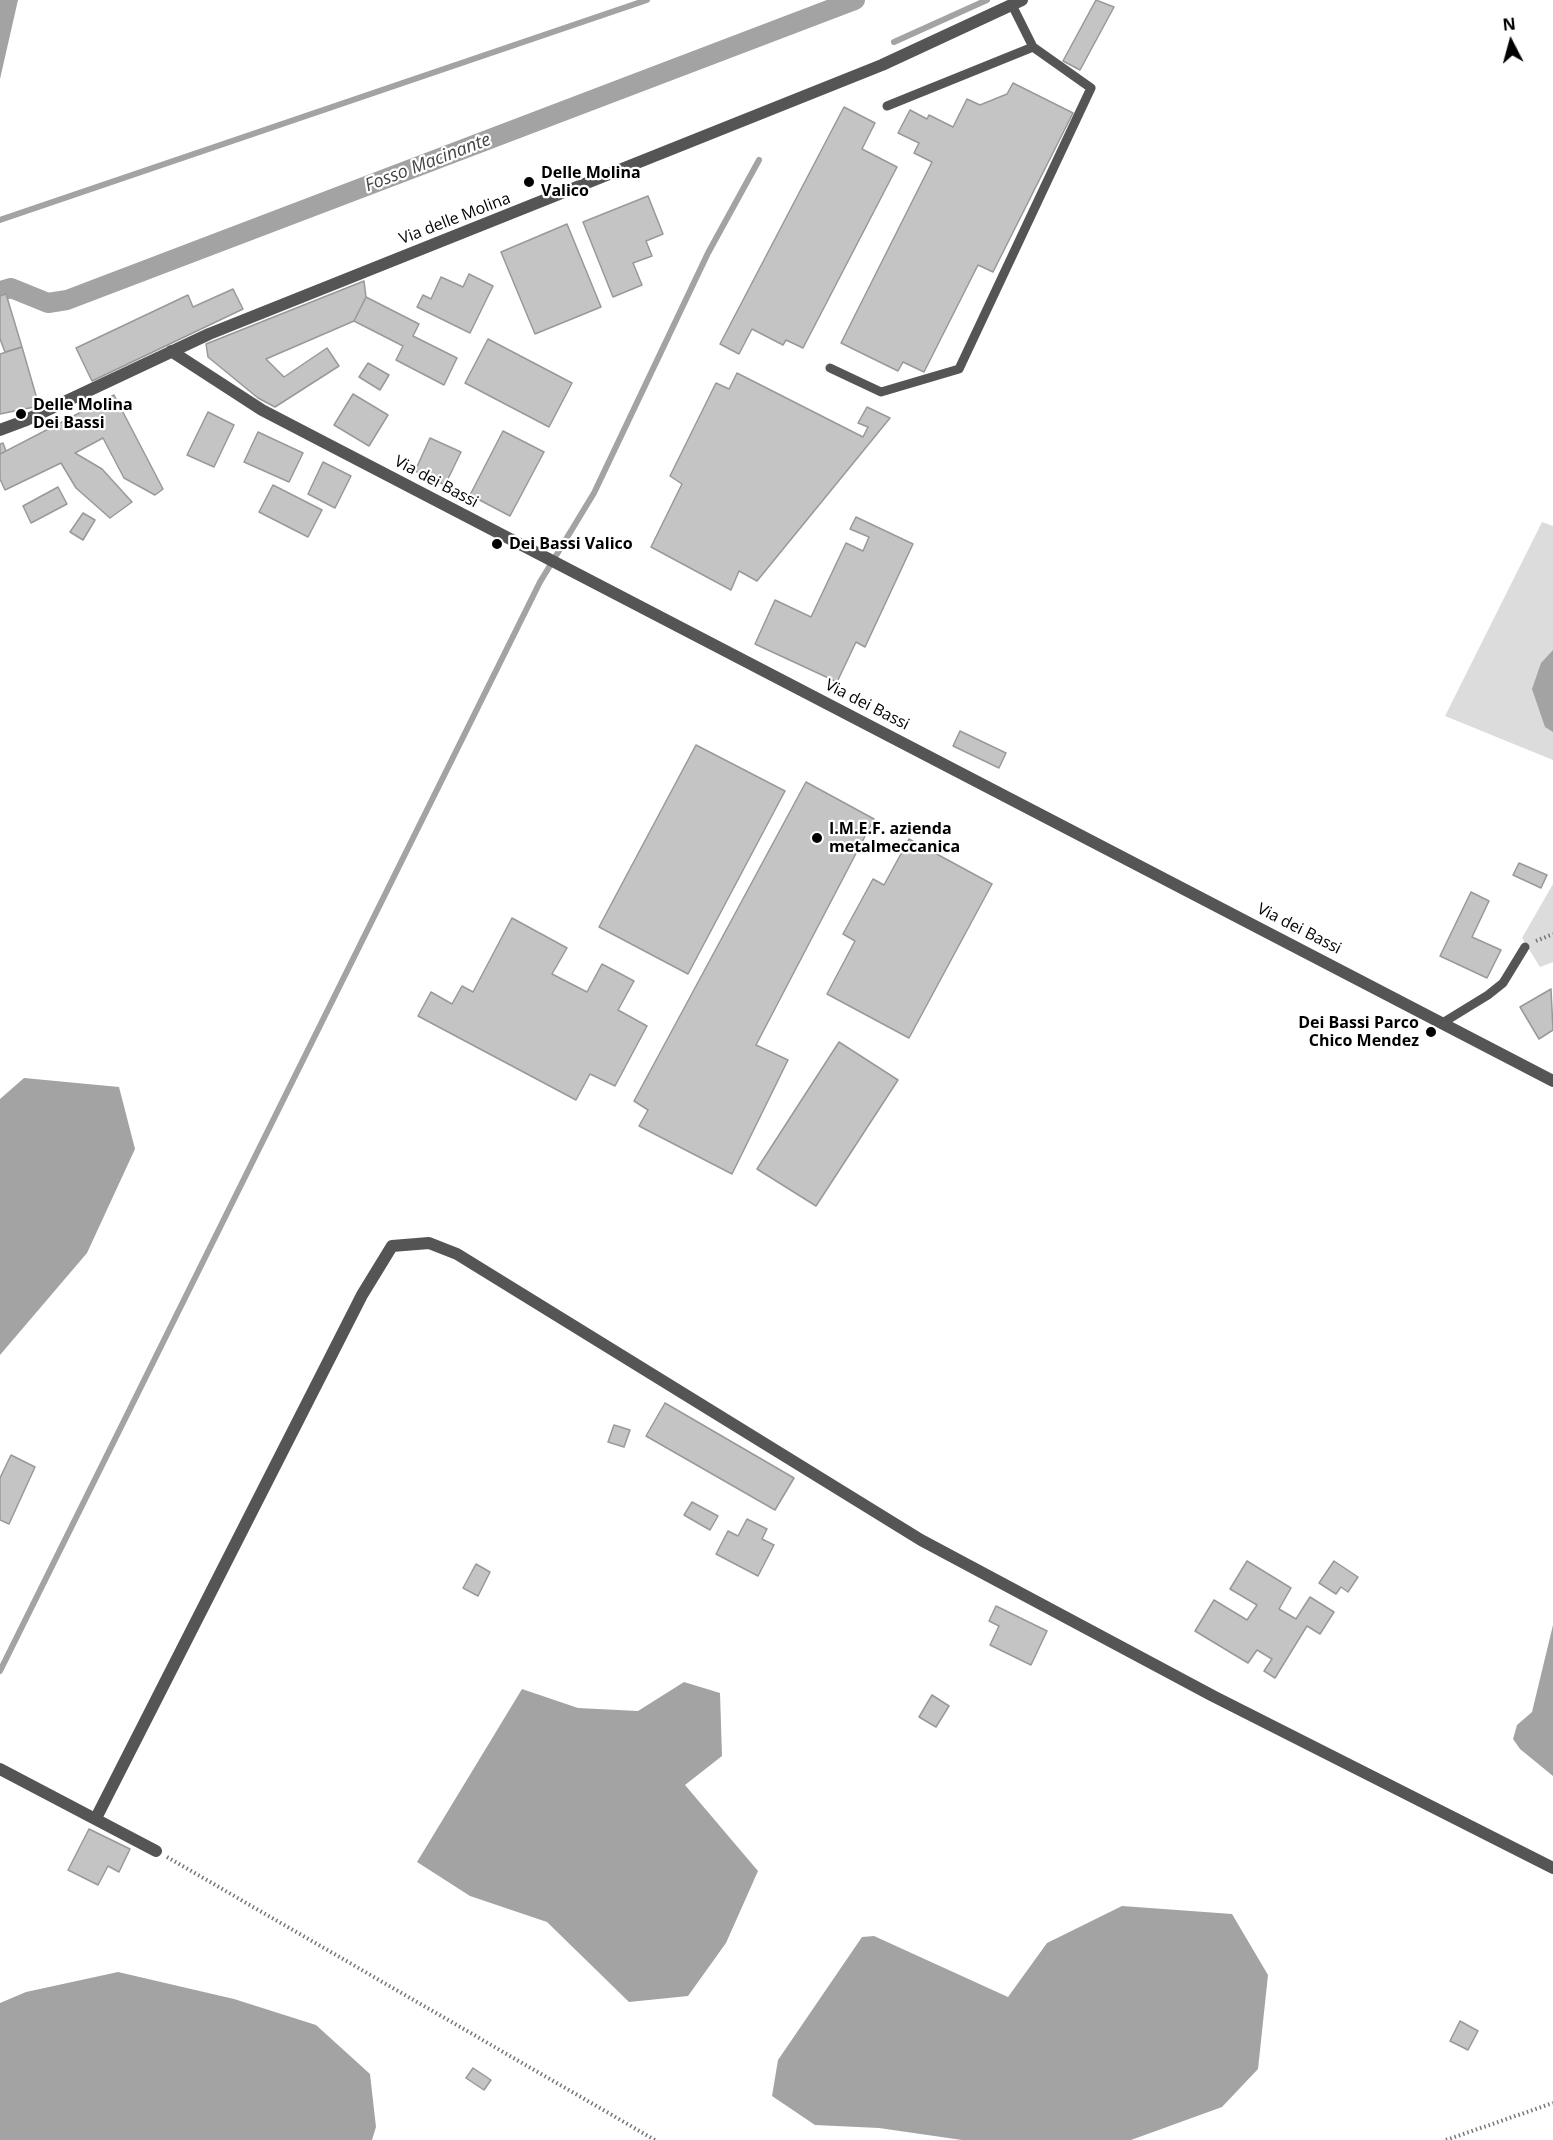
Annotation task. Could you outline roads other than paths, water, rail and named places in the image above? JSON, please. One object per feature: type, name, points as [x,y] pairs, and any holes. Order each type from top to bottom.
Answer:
[{"type":"street","name":"Via delle Molina","points":[[0,430],[24,421],[171,351],[322,287],[547,200],[882,65],[1017,2]]},
{"type":"street","name":"Via dei Bassi","points":[[171,351],[262,410],[1444,1022],[1553,1081]]},
{"type":"street","points":[[96,1818],[362,1295],[392,1246],[429,1243],[457,1254],[921,1540],[1213,1696],[1553,1868]]},
{"type":"street","points":[[0,1768],[156,1851]]},
{"type":"lane","points":[[830,368],[881,392],[958,369],[1091,88],[1033,47],[1017,2]]},
{"type":"lane","points":[[887,106],[1033,47]]},
{"type":"lane","points":[[1444,1022],[1488,995],[1503,982],[1525,947]]},
{"type":"waterway","points":[[0,220],[647,0]]},
{"type":"waterway","name":"Fosso Macinante","points":[[0,291],[11,288],[48,303],[67,300],[855,0]]},
{"type":"waterway","points":[[894,42],[987,0]]},
{"type":"waterway","points":[[0,1671],[540,582],[594,493],[708,253],[759,160]]},
{"type":"place","name":"Delle Molina Valico","points":[[529,182]]},
{"type":"place","name":"Delle Molina Dei Bassi","points":[[21,414]]},
{"type":"place","name":"Dei Bassi Valico","points":[[497,544]]},
{"type":"place","name":"I.M.E.F. azienda metalmeccanica","points":[[817,838]]},
{"type":"place","name":"Dei Bassi Parco Chico Mendez","points":[[1431,1032]]}]
